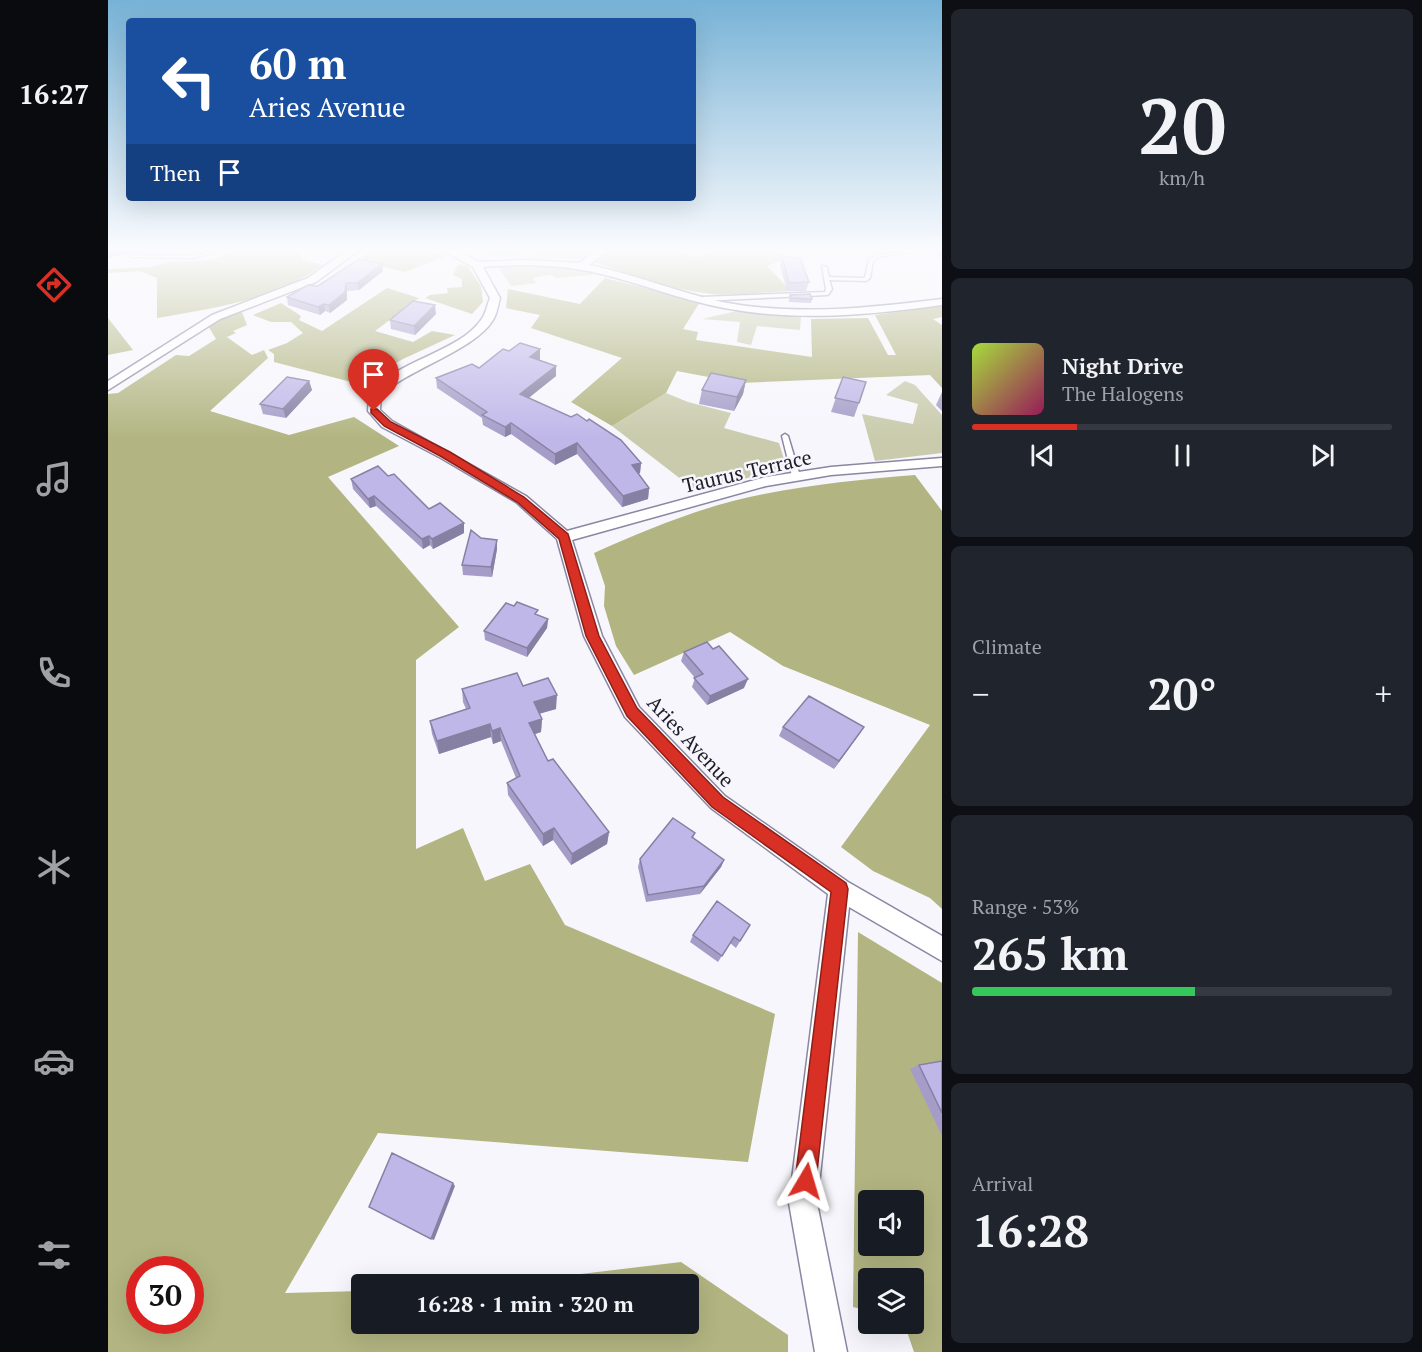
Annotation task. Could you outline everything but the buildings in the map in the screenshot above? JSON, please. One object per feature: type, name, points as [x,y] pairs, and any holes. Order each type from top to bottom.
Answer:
[{"type":"street","points":[[108,386],[216,317],[226,313]]},
{"type":"street","points":[[490,313],[488,319],[474,334],[389,381],[375,394],[374,411],[387,424],[446,454],[520,499],[564,537]]},
{"type":"street","name":"Taurus Terrace","points":[[564,537],[623,523],[723,492],[796,476],[942,462]]},
{"type":"street","name":"Aries Avenue","points":[[564,537],[593,636],[632,712],[718,802],[840,889],[942,949]]},
{"type":"street","points":[[831,1352],[803,1203],[840,889]]},
{"type":"lane","points":[[785,436],[796,476]]},
{"type":"green space","points":[[157,313],[184,313],[157,318]]},
{"type":"green space","points":[[242,313],[247,325],[233,331],[236,333],[227,337],[252,355],[264,350],[268,358],[210,411],[289,435],[354,417],[399,446],[328,477],[459,627],[416,660],[416,849],[463,828],[485,881],[530,864],[565,925],[775,1014],[748,1162],[378,1133],[285,1293],[351,1291],[351,1334],[699,1334],[699,1274],[788,1335],[788,1352],[108,1352],[108,394],[118,393],[176,355],[189,356],[216,339],[207,324]]},
{"type":"green space","points":[[297,313],[301,316],[299,320],[322,331],[349,313],[399,313],[375,331],[413,342],[432,331],[455,335],[403,359],[359,384],[274,362],[274,354],[268,350],[287,343],[303,333],[291,322],[271,322],[253,315]]},
{"type":"green space","points":[[531,313],[693,313],[683,329],[698,332],[696,340],[812,357],[811,319],[868,318],[888,355],[896,355],[875,315],[942,313],[942,317],[933,319],[942,325],[942,388],[930,375],[740,383],[677,371],[666,393],[612,426],[571,402],[622,358],[531,328],[540,315]]},
{"type":"green space","points":[[728,313],[801,316],[800,330],[757,326],[751,345],[737,342],[740,322],[702,319]]},
{"type":"green space","points":[[108,318],[133,350],[108,355]]},
{"type":"green space","points":[[905,381],[915,385],[942,415],[942,453],[875,461],[862,414],[913,424],[918,404],[886,395]]},
{"type":"green space","points":[[666,393],[688,402],[731,413],[724,428],[779,443],[787,469],[695,490],[612,426]]},
{"type":"green space","points":[[915,475],[942,511],[942,909],[930,898],[873,871],[841,847],[930,725],[783,666],[730,632],[634,675],[616,646],[604,606],[605,586],[594,553],[635,535],[720,504],[783,490]]},
{"type":"green space","points":[[858,932],[942,983],[942,1352],[914,1352],[908,1334],[924,1334],[924,1268],[858,1268],[858,1308],[853,1307]]},
{"type":"green space","points":[[681,1262],[699,1274],[581,1274]]},
{"type":"route","points":[[374,411],[387,424],[446,454],[520,499],[564,537],[593,636],[632,712],[718,802],[840,889],[806,1181]]}]
